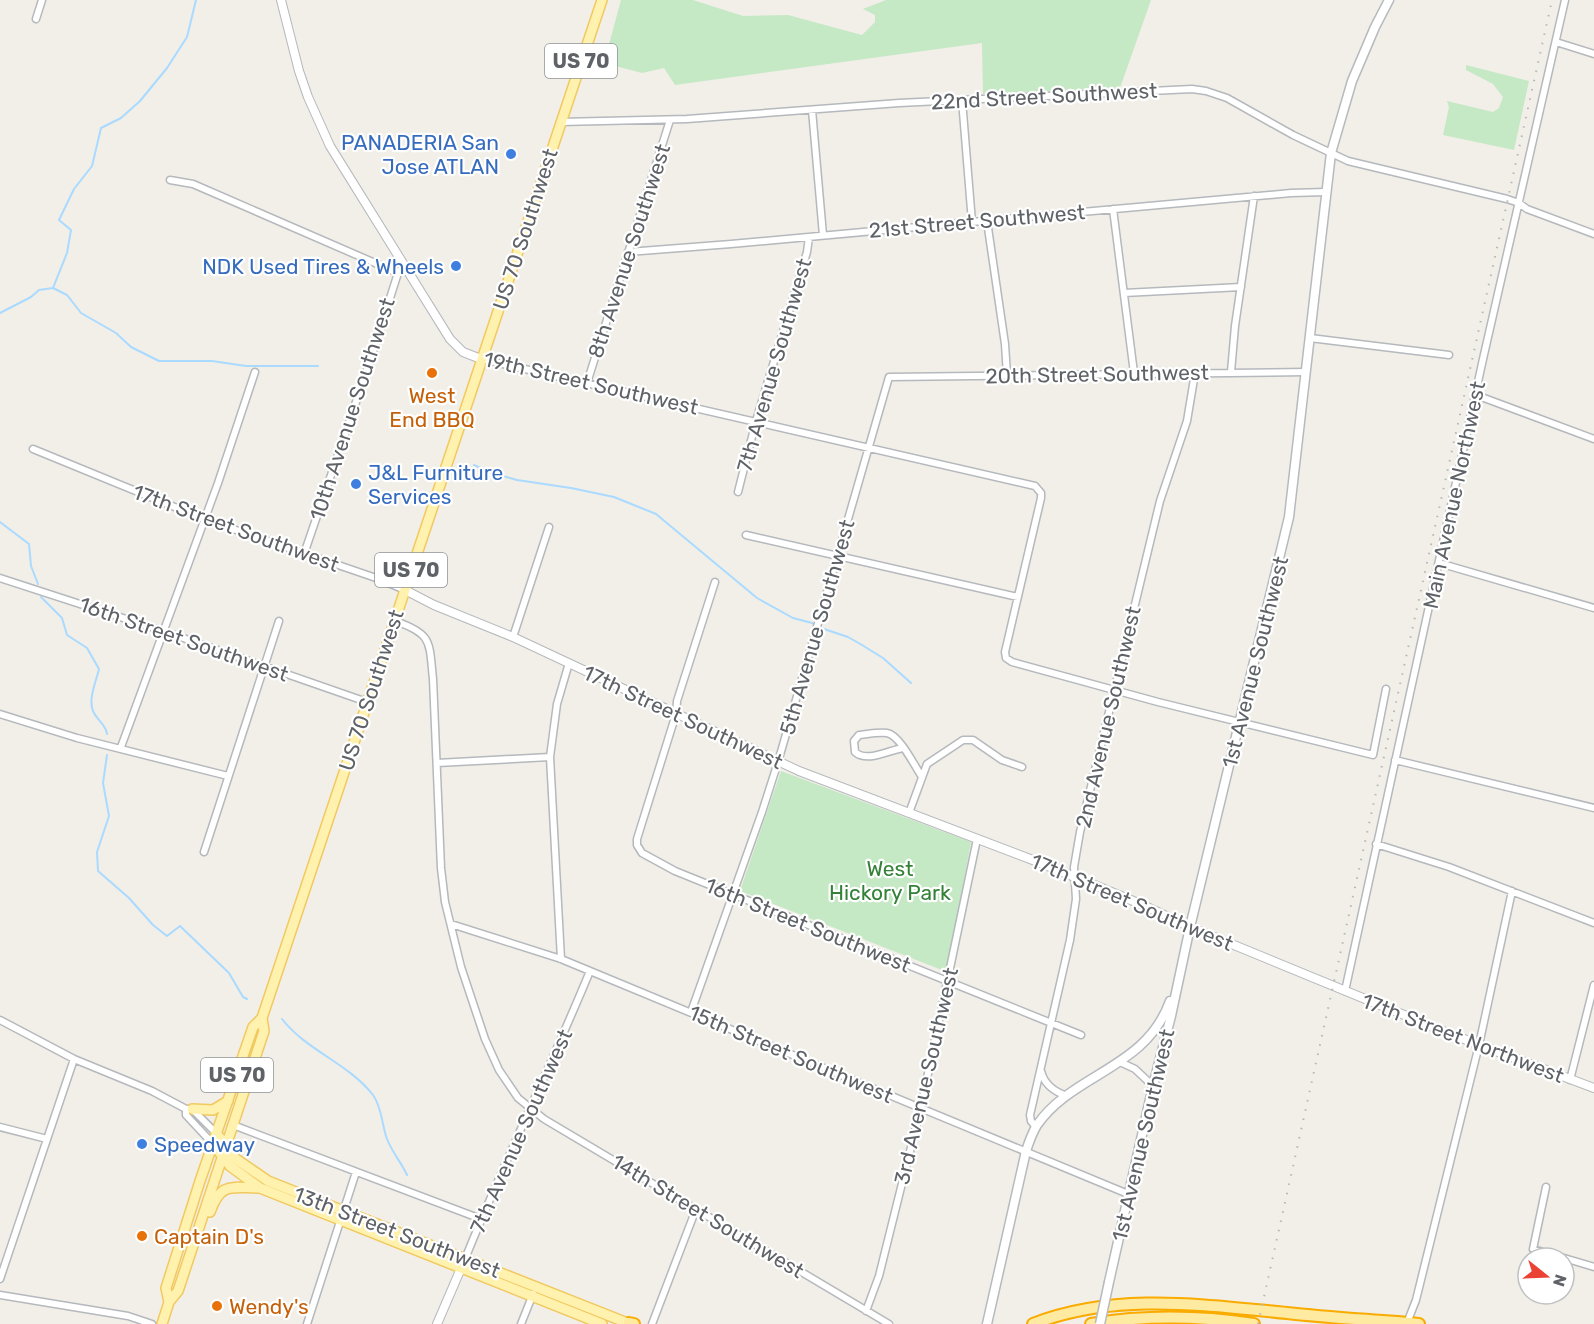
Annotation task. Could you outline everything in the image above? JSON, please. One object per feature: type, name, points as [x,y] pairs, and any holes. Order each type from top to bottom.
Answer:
[{"type":"highway","points":[[1033,1324],[1078,1311],[1117,1304],[1157,1302],[1220,1305],[1284,1313],[1419,1324]]},
{"type":"highway","points":[[1091,1324],[1155,1317],[1254,1324]]},
{"type":"main road","name":"US 70","points":[[560,122],[602,0]]},
{"type":"main road","name":"1st Avenue Southwest","points":[[1100,1324],[1190,927],[1289,517],[1331,153],[1352,81],[1365,48],[1389,0]]},
{"type":"main road","name":"US 70 Southwest","points":[[169,1302],[166,1288],[213,1144],[253,1027],[262,1018],[560,122]]},
{"type":"main road","name":"2nd Avenue Southwest","points":[[987,1324],[1026,1151],[1036,1127],[1055,1105],[1134,1052],[1154,1032],[1168,1007],[1179,975]]},
{"type":"main road","name":"US 70 Southwest","points":[[162,1324],[169,1302],[178,1291],[264,1031],[262,1018]]},
{"type":"main road","points":[[189,1109],[213,1110],[228,1101]]},
{"type":"main road","name":"13th Street Southwest","points":[[217,1134],[236,1159],[258,1176],[631,1324]]},
{"type":"main road","name":"13th Street Southwest","points":[[213,1144],[237,1173],[260,1188],[602,1324]]},
{"type":"main road","points":[[188,1260],[197,1251],[217,1195],[223,1190],[237,1186],[260,1188]]},
{"type":"street","points":[[36,19],[42,0]]},
{"type":"street","name":"19th Street Southwest","points":[[281,0],[299,70],[319,124],[338,159],[450,339],[463,352],[481,359],[1035,486],[1041,498],[1018,597]]},
{"type":"street","name":"Main Avenue Northwest","points":[[1346,991],[1376,844],[1565,0]]},
{"type":"street","points":[[1556,42],[1594,54]]},
{"type":"street","name":"22nd Street Southwest","points":[[560,122],[670,120],[962,100],[1203,90],[1227,98],[1293,135],[1365,166],[1508,199],[1527,209],[1592,233]]},
{"type":"street","points":[[962,100],[972,222]]},
{"type":"street","points":[[812,110],[823,235]]},
{"type":"street","name":"8th Avenue Southwest","points":[[587,383],[670,120]]},
{"type":"street","points":[[170,180],[193,184],[398,273]]},
{"type":"street","name":"21st Street Southwest","points":[[627,252],[1254,196],[1326,192]]},
{"type":"street","points":[[1231,372],[1254,196]]},
{"type":"street","points":[[1113,209],[1134,374]]},
{"type":"street","points":[[987,220],[1005,344],[1007,375]]},
{"type":"street","name":"7th Avenue Southwest","points":[[738,492],[756,421],[807,252],[808,237]]},
{"type":"street","name":"10th Avenue Southwest","points":[[304,554],[398,273],[404,266]]},
{"type":"street","points":[[1124,293],[1241,287]]},
{"type":"street","points":[[1310,338],[1449,355]]},
{"type":"street","points":[[121,747],[255,372]]},
{"type":"street","name":"20th Street Southwest","points":[[889,377],[1306,372]]},
{"type":"street","name":"2nd Avenue Southwest","points":[[1036,1127],[1030,1115],[1070,940],[1076,899],[1074,876],[1080,832],[1160,501],[1187,421],[1195,373]]},
{"type":"street","name":"5th Avenue Southwest","points":[[691,1012],[778,762],[889,377]]},
{"type":"street","points":[[1476,395],[1594,439]]},
{"type":"street","name":"17th Street Southwest","points":[[33,449],[204,519],[379,579],[434,605],[513,637],[778,762],[1074,876],[1333,986]]},
{"type":"street","points":[[513,637],[549,527]]},
{"type":"street","points":[[746,535],[1018,597],[1005,652],[1006,658],[1012,662],[1373,755],[1386,688]]},
{"type":"street","points":[[1439,563],[1594,608]]},
{"type":"street","name":"16th Street Southwest","points":[[0,578],[367,702]]},
{"type":"street","points":[[676,714],[677,701],[715,582]]},
{"type":"street","points":[[204,852],[279,621]]},
{"type":"street","name":"14th Street Southwest","points":[[394,621],[418,630],[430,648],[441,868],[445,902],[461,967],[489,1050],[511,1089],[529,1108],[889,1324]]},
{"type":"street","points":[[561,959],[550,757],[557,704],[569,663]]},
{"type":"street","points":[[0,714],[77,738],[121,747],[228,776]]},
{"type":"street","name":"16th Street Southwest","points":[[676,714],[637,839],[639,850],[647,857],[732,895],[870,948],[1081,1035]]},
{"type":"street","points":[[903,748],[886,754],[860,756],[855,752],[854,741],[859,735],[887,733],[896,738],[903,748],[922,777]]},
{"type":"street","points":[[909,813],[927,764],[963,740],[978,742],[1002,760],[1022,767]]},
{"type":"street","points":[[437,763],[550,757]]},
{"type":"street","points":[[1395,760],[1594,808]]},
{"type":"street","name":"3rd Avenue Southwest","points":[[866,1311],[879,1276],[921,1107],[977,839]]},
{"type":"street","points":[[1376,844],[1446,866],[1594,922]]},
{"type":"street","points":[[1407,1323],[1416,1300],[1479,1045],[1512,891]]},
{"type":"street","name":"15th Street Southwest","points":[[451,924],[561,959],[1128,1194]]},
{"type":"street","name":"7th Avenue Southwest","points":[[437,1324],[590,971]]},
{"type":"street","points":[[1570,1080],[1594,985]]},
{"type":"street","name":"17th Street Northwest","points":[[1333,986],[1479,1045],[1594,1088]]},
{"type":"street","name":"13th Street Southwest","points":[[0,1020],[74,1059],[189,1109],[217,1134]]},
{"type":"street","points":[[0,1279],[74,1059]]},
{"type":"street","points":[[1120,1062],[1135,1069],[1153,1086]]},
{"type":"street","points":[[1041,1065],[1042,1075],[1047,1083],[1067,1096]]},
{"type":"street","name":"13th Street Southwest","points":[[189,1109],[186,1115],[213,1144]]},
{"type":"street","points":[[233,1125],[481,1219]]},
{"type":"street","points":[[0,1127],[47,1139]]},
{"type":"street","points":[[307,1324],[356,1172]]},
{"type":"street","points":[[1534,1246],[1546,1187]]},
{"type":"street","points":[[652,1324],[696,1209]]},
{"type":"street","points":[[1576,1262],[1594,1267]]},
{"type":"street","points":[[521,1324],[536,1286]]},
{"type":"street","points":[[0,1295],[104,1312],[152,1324]]},
{"type":"green space","points":[[621,0],[693,0],[743,16],[788,15],[862,35],[875,22],[875,15],[863,9],[886,0],[1151,0],[1120,88],[983,94],[982,43],[675,85],[664,68],[642,73],[604,63]]},
{"type":"green space","points":[[1466,65],[1529,81],[1514,150],[1443,135],[1449,107],[1447,101],[1493,112],[1499,108],[1503,97],[1493,84],[1466,70]]},
{"type":"green space","name":"West Hickory Park","points":[[781,771],[971,842],[947,972],[740,891]]},
{"type":"waterway","points":[[53,288],[67,253],[71,230],[59,220],[74,189],[92,166],[101,128],[121,118],[140,101],[167,68],[187,37],[196,0]]},
{"type":"waterway","points":[[53,288],[67,295],[81,313],[116,333],[131,347],[159,361],[212,361],[246,366],[318,366]]},
{"type":"waterway","points":[[0,313],[31,297],[39,290],[53,288]]},
{"type":"waterway","points":[[474,465],[517,480],[614,497],[656,514],[757,598],[793,618],[848,637],[883,658],[911,683]]},
{"type":"waterway","points":[[0,522],[29,544],[31,566],[38,584]]},
{"type":"waterway","points":[[41,597],[62,618],[67,635],[87,648],[99,669],[91,703],[94,713],[107,734]]},
{"type":"waterway","points":[[107,755],[103,783],[109,816],[97,852],[98,871],[167,936],[180,926],[229,973],[243,997],[247,999]]},
{"type":"waterway","points":[[282,1019],[303,1040],[352,1074],[373,1095],[387,1139],[407,1175]]},
{"type":"railway","points":[[1258,1324],[1552,0]]},
{"type":"place","name":"PANADERIA San Jose ATLAN","points":[[511,154]]},
{"type":"place","name":"NDK Used Tires & Wheels","points":[[456,266]]},
{"type":"place","name":"West End BBQ","points":[[432,373]]},
{"type":"place","name":"J&L Furniture Services","points":[[356,484]]},
{"type":"place","name":"Speedway","points":[[142,1144]]},
{"type":"place","name":"Captain D's","points":[[142,1236]]},
{"type":"place","name":"Wendy's","points":[[217,1306]]}]
